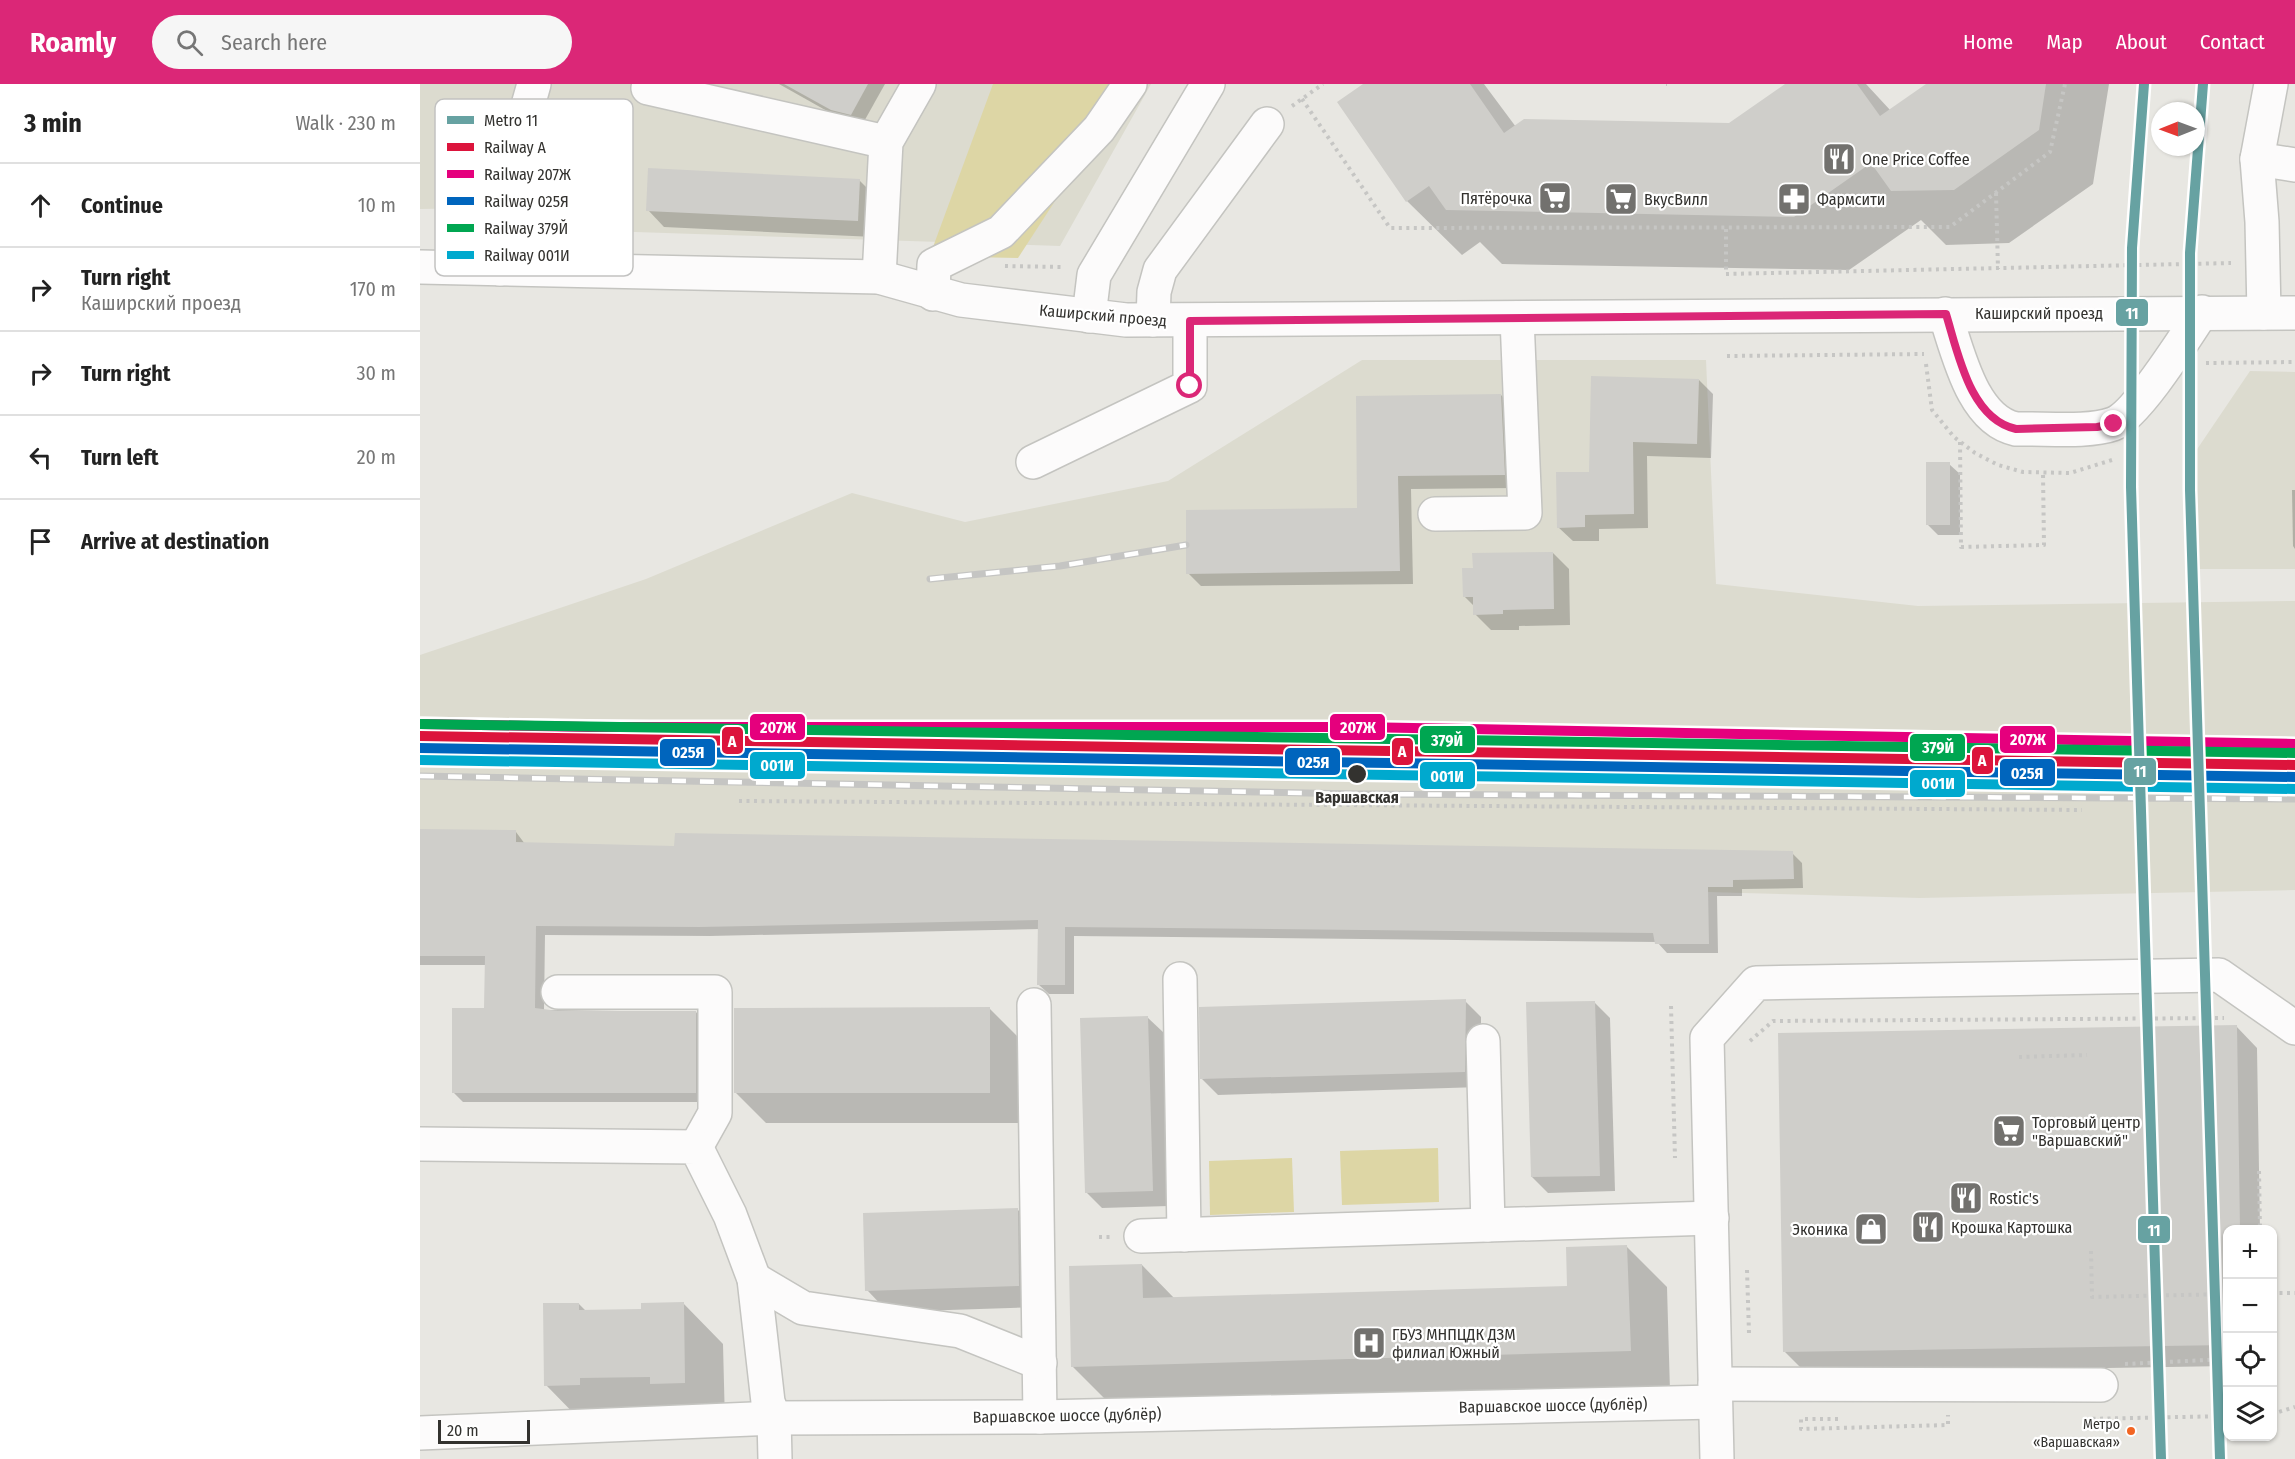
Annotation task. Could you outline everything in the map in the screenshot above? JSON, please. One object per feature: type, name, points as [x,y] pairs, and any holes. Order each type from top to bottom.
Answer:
[{"type":"street","points":[[649,84],[648,88],[886,142]]},
{"type":"street","points":[[879,277],[886,142],[919,84]]},
{"type":"street","points":[[933,294],[934,265],[1001,232],[1099,129],[1130,84]]},
{"type":"street","points":[[1089,316],[1094,275],[1208,84]]},
{"type":"street","points":[[2271,84],[2257,159],[2263,262],[2280,313]]},
{"type":"street","points":[[1153,320],[1154,291],[1160,270],[1267,124]]},
{"type":"street","points":[[2257,159],[2295,165]]},
{"type":"street","name":"Каширский проезд","points":[[420,267],[435,267]]},
{"type":"street","name":"Каширский проезд","points":[[633,272],[879,277],[961,300],[1089,316],[1190,321],[2280,313]]},
{"type":"street","points":[[1946,314],[1968,379],[1988,416],[2004,426],[2016,429],[2097,427],[2114,424],[2134,408],[2202,312]]},
{"type":"street","points":[[1435,514],[1525,513],[1517,318]]},
{"type":"street","points":[[1033,462],[1190,386],[1190,321]]},
{"type":"street","points":[[1717,1459],[1707,1038],[1756,983],[2219,975],[2295,1028]]},
{"type":"street","points":[[1180,979],[1184,1235]]},
{"type":"street","points":[[558,992],[715,992],[715,1113],[696,1147]]},
{"type":"street","points":[[1034,1005],[1040,1417]]},
{"type":"street","points":[[1483,1041],[1488,1225]]},
{"type":"street","points":[[420,1144],[696,1147]]},
{"type":"street","points":[[696,1147],[730,1215],[754,1279],[768,1402],[774,1418],[775,1459]]},
{"type":"street","points":[[1141,1236],[1712,1218]]},
{"type":"street","points":[[754,1279],[803,1308],[960,1331],[1040,1363]]},
{"type":"street","name":"Варшавское шоссе (дублёр)","points":[[420,1433],[774,1418],[1040,1417],[1715,1393],[2101,1385]]},
{"type":"path","points":[[1267,124],[1323,84]]},
{"type":"path","points":[[1302,99],[1390,228],[1950,227],[2050,152],[2065,84]]},
{"type":"path","points":[[1996,193],[1998,269]]},
{"type":"path","points":[[1726,229],[1726,273],[2263,262]]},
{"type":"path","points":[[1727,356],[1924,354],[1932,410],[1960,441],[1975,453],[1998,465],[2023,472]]},
{"type":"path","points":[[1960,441],[1961,547],[2044,545],[2043,473]]},
{"type":"path","points":[[737,723],[2080,746]]},
{"type":"path","points":[[739,801],[2082,810]]},
{"type":"path","points":[[1741,1049],[1773,1021],[2233,1018]]},
{"type":"path","points":[[2019,1057],[2087,1055]]},
{"type":"path","points":[[2259,1171],[2260,1225]]},
{"type":"path","points":[[2091,1251],[2092,1297],[2223,1294]]},
{"type":"path","points":[[1747,1262],[1749,1333]]},
{"type":"path","points":[[2277,1293],[2295,1293]]},
{"type":"path","points":[[1845,1419],[1801,1419],[1801,1429],[1948,1425],[1948,1406]]},
{"type":"path","points":[[2277,1412],[2295,1407]]},
{"type":"shaded area","points":[[420,84],[1151,84],[1060,246],[633,232],[633,99],[435,99],[435,209],[420,209]]},
{"type":"shaded area","points":[[993,84],[1131,84],[1018,258],[969,257],[933,247]]},
{"type":"shaded area","points":[[1362,360],[1706,360],[1716,584],[1918,606],[2295,601],[2295,890],[1920,898],[420,856],[420,655],[646,579],[852,493],[965,522],[1168,481]]},
{"type":"shaded area","points":[[2250,371],[2295,372],[2295,569],[2185,569],[2183,470]]},
{"type":"shaded area","points":[[1438,1148],[1439,1202],[1342,1205],[1340,1151]]},
{"type":"shaded area","points":[[1292,1158],[1294,1212],[1210,1215],[1209,1161]]},
{"type":"building","points":[[784,84],[868,84],[851,115],[831,110]]},
{"type":"building","points":[[1363,84],[1470,84],[1504,133],[1524,119],[1729,123],[1785,84],[1857,84],[1880,116],[1926,84],[2046,84],[2039,130],[1954,190],[1891,191],[1871,163],[1794,217],[1446,210],[1429,186],[1406,202],[1337,102]]},
{"type":"building","points":[[648,168],[860,179],[858,221],[646,211]]},
{"type":"building","points":[[1591,376],[1699,379],[1697,444],[1633,442],[1634,514],[1585,515],[1585,527],[1557,528],[1556,472],[1589,472]]},
{"type":"building","points":[[1501,394],[1505,475],[1398,476],[1400,571],[1186,574],[1186,510],[1357,508],[1356,396]]},
{"type":"building","points":[[1926,462],[1950,462],[1950,525],[1926,525]]},
{"type":"building","points":[[1553,552],[1554,609],[1503,610],[1503,614],[1473,615],[1473,597],[1463,597],[1462,568],[1473,568],[1472,553]]},
{"type":"building","points":[[420,829],[516,830],[516,842],[674,846],[675,833],[1793,851],[1794,879],[1733,880],[1733,887],[1708,887],[1709,944],[1655,944],[1653,933],[1065,927],[1065,985],[1037,985],[1038,920],[699,927],[536,926],[535,1008],[558,1011],[696,1011],[696,1093],[452,1093],[452,1008],[484,1008],[485,956],[420,956]]},
{"type":"building","points":[[1466,999],[1465,1072],[1200,1079],[1199,1007]]},
{"type":"building","points":[[1595,1001],[1600,1176],[1531,1177],[1526,1002]]},
{"type":"building","points":[[990,1007],[990,1093],[734,1093],[734,1008]]},
{"type":"building","points":[[1148,1016],[1153,1191],[1085,1193],[1080,1018]]},
{"type":"building","name":"Торговый центр \"Варшавский\"","points":[[2237,1025],[2240,1225],[2223,1225],[2223,1345],[1783,1352],[1778,1033]]},
{"type":"building","points":[[1018,1208],[1019,1286],[865,1291],[863,1213]]},
{"type":"building","points":[[1627,1245],[1631,1351],[1071,1367],[1069,1266],[1142,1264],[1143,1298],[1567,1286],[1566,1247]]},
{"type":"building","points":[[684,1302],[685,1383],[650,1384],[650,1377],[580,1378],[580,1385],[544,1386],[543,1303],[579,1303],[579,1310],[641,1309],[641,1303]]},
{"type":"railway","points":[[930,579],[1060,566],[1186,545]]},
{"type":"railway","points":[[420,776],[1357,794],[2295,799]]},
{"type":"metro line","name":"11","points":[[2144,84],[2132,248],[2131,487],[2161,1459]]},
{"type":"metro line","name":"11","points":[[2203,84],[2190,253],[2190,490],[2220,1459]]},
{"type":"rail line","name":"207Ж","points":[[420,724],[589,727],[1357,727],[2295,744]]},
{"type":"rail line","name":"379Й","points":[[420,724],[2295,753]]},
{"type":"rail line","name":"A","points":[[420,736],[2295,765]]},
{"type":"rail line","name":"025Я","points":[[420,748],[2295,777]]},
{"type":"rail line","name":"001И","points":[[420,760],[2295,789]]},
{"type":"place","name":"One Price Coffee","points":[[1839,159]]},
{"type":"place","name":"Пятёрочка","points":[[1555,198]]},
{"type":"place","name":"ВкусВилл","points":[[1621,199]]},
{"type":"place","name":"Фармсити","points":[[1794,199]]},
{"type":"place","name":"Варшавская","points":[[1357,774]]},
{"type":"place","name":"Торговый центр \"Варшавский\"","points":[[2009,1131]]},
{"type":"place","name":"Rostic's","points":[[1966,1198]]},
{"type":"place","name":"Крошка Картошка","points":[[1928,1227]]},
{"type":"place","name":"Эконика","points":[[1871,1229]]},
{"type":"place","name":"ГБУЗ МНПЦДК ДЗМ филиал Южный","points":[[1369,1343]]},
{"type":"place","name":"Метро «Варшавская»","points":[[2131,1431]]},
{"type":"route","points":[[1190,386],[1190,321],[1946,314],[1968,379],[1988,416],[2004,426],[2016,429],[2097,427],[2114,424]]}]
